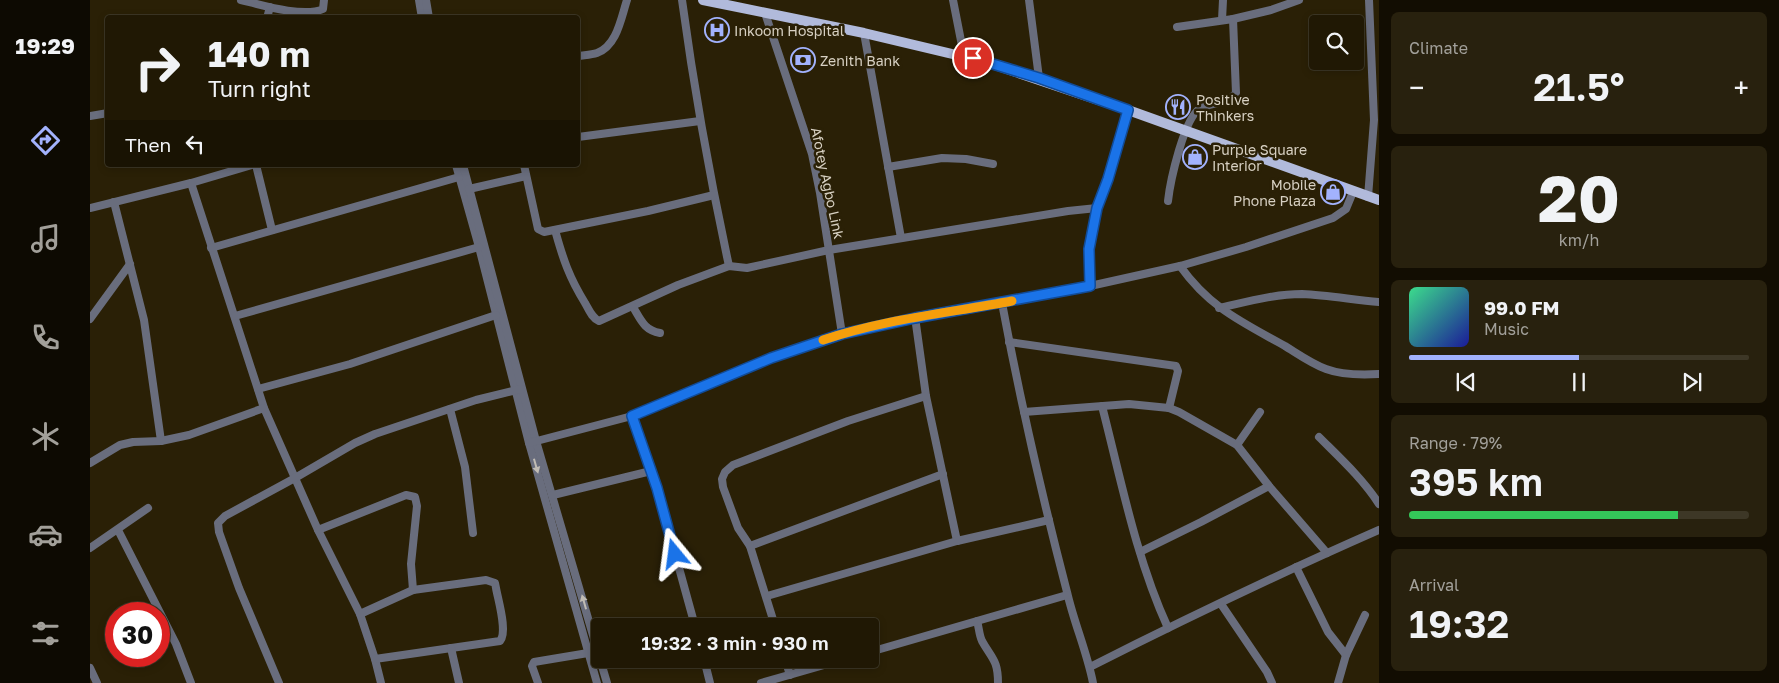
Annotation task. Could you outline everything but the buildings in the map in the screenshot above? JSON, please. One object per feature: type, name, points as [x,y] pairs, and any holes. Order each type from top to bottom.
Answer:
[{"type":"main road","points":[[703,0],[740,4],[765,13],[864,32],[964,56],[1039,78],[1379,200]]},
{"type":"street","points":[[240,0],[308,13],[323,13],[324,0]]},
{"type":"street","points":[[419,0],[422,15]]},
{"type":"street","points":[[426,0],[428,15]]},
{"type":"street","points":[[580,56],[597,53],[605,49],[612,42],[627,0]]},
{"type":"street","points":[[682,0],[700,121],[729,266]]},
{"type":"street","points":[[952,0],[964,56]]},
{"type":"street","points":[[1028,0],[1039,78]]},
{"type":"street","points":[[1222,20],[1223,0]]},
{"type":"street","points":[[1177,27],[1233,19],[1271,10],[1299,0]]},
{"type":"street","points":[[1368,197],[1377,121],[1376,68],[1370,0]]},
{"type":"street","points":[[268,15],[270,7]]},
{"type":"street","name":"Afotey Agbo Link","points":[[765,13],[812,154],[842,334]]},
{"type":"street","points":[[1168,201],[1175,159],[1192,116],[1198,109],[1228,99],[1236,93],[1233,19]]},
{"type":"street","points":[[864,32],[901,238]]},
{"type":"street","points":[[1090,286],[1089,249],[1097,208],[1108,179],[1128,110]]},
{"type":"street","points":[[90,116],[105,114]]},
{"type":"street","points":[[580,137],[700,121]]},
{"type":"street","points":[[888,167],[942,158],[966,159],[993,164]]},
{"type":"street","points":[[90,208],[247,167]]},
{"type":"street","points":[[255,167],[272,230]]},
{"type":"street","points":[[456,167],[496,315],[520,390]]},
{"type":"street","points":[[464,167],[533,442],[597,683]]},
{"type":"street","points":[[524,167],[538,229],[544,232],[648,211],[714,195]]},
{"type":"street","points":[[469,189],[526,176]]},
{"type":"street","points":[[212,248],[459,177]]},
{"type":"street","points":[[191,183],[264,408],[318,530],[360,614],[381,683]]},
{"type":"street","points":[[533,442],[632,416],[771,358],[842,334],[915,318],[1090,286],[1180,266],[1246,247],[1333,218],[1346,209],[1354,192]]},
{"type":"street","points":[[114,202],[144,320],[160,441]]},
{"type":"street","points":[[555,230],[568,273],[596,320],[604,321],[678,285],[729,266],[747,268],[829,250],[1068,211],[1097,208]]},
{"type":"street","points":[[235,316],[479,247]]},
{"type":"street","points":[[90,320],[130,264]]},
{"type":"street","points":[[1180,266],[1200,292],[1219,308],[1249,328],[1325,368],[1351,374],[1379,374]]},
{"type":"street","points":[[1219,308],[1251,300],[1304,294],[1379,302]]},
{"type":"street","points":[[1002,303],[1024,412],[1049,520],[1067,595],[1090,667],[1093,683]]},
{"type":"street","points":[[633,307],[645,327],[650,331],[660,333]]},
{"type":"street","points":[[258,389],[358,362],[496,315]]},
{"type":"street","points":[[915,318],[926,396],[957,541]]},
{"type":"street","points":[[1009,342],[1176,366],[1178,371],[1169,408]]},
{"type":"street","points":[[279,683],[239,588],[218,532],[218,523],[224,516],[355,443],[375,434],[450,409],[520,390]]},
{"type":"street","points":[[774,618],[750,546],[738,528],[723,487],[722,479],[730,467],[848,421],[926,396]]},
{"type":"street","points":[[1024,412],[1129,404],[1169,408],[1209,428],[1237,445],[1269,486],[1327,553]]},
{"type":"street","points":[[1102,406],[1150,586],[1168,628]]},
{"type":"street","points":[[90,463],[120,446],[133,442],[160,441],[189,436],[264,408]]},
{"type":"street","points":[[450,409],[465,467],[473,533]]},
{"type":"street","points":[[1237,445],[1260,412]]},
{"type":"street","points":[[632,416],[651,471],[693,618]]},
{"type":"street","points":[[1319,437],[1342,460],[1379,504]]},
{"type":"street","points":[[533,442],[553,495],[606,683]]},
{"type":"street","points":[[553,495],[651,471]]},
{"type":"street","points":[[750,546],[943,474]]},
{"type":"street","points":[[1140,552],[1269,486]]},
{"type":"street","points":[[318,530],[406,495],[415,496],[417,506],[410,564],[413,590]]},
{"type":"street","points":[[90,548],[148,508]]},
{"type":"street","points":[[767,596],[957,541],[1049,520]]},
{"type":"street","points":[[118,530],[176,644],[191,683]]},
{"type":"street","points":[[1090,667],[1296,567],[1379,530]]},
{"type":"street","points":[[1296,567],[1328,632],[1346,655]]},
{"type":"street","points":[[360,614],[413,590],[486,580],[495,583],[504,631],[502,639],[494,642],[375,659]]},
{"type":"street","points":[[879,649],[1067,595]]},
{"type":"street","points":[[1220,604],[1267,672],[1272,683]]},
{"type":"street","points":[[1338,683],[1346,655],[1365,615]]},
{"type":"street","points":[[977,621],[982,642],[995,661],[998,671],[998,683]]},
{"type":"street","points":[[451,648],[459,683]]},
{"type":"street","points":[[538,683],[532,666],[534,662],[588,653]]},
{"type":"street","points":[[90,668],[97,683]]},
{"type":"street","points":[[706,668],[710,683]]},
{"type":"street","points":[[788,668],[790,675]]},
{"type":"street","points":[[761,683],[814,668]]},
{"type":"slow traffic","points":[[823,340],[915,318],[1012,301]]},
{"type":"place","name":"Inkoom Hospital","points":[[717,30]]},
{"type":"place","name":"Zenith Bank","points":[[803,60]]},
{"type":"place","name":"Positive Thinkers","points":[[1178,107]]},
{"type":"place","name":"Purple Square Interior","points":[[1195,157]]},
{"type":"place","name":"Mobile Phone Plaza","points":[[1333,192]]},
{"type":"route","points":[[675,554],[657,488],[632,416],[771,358],[842,334],[915,318],[1090,286],[1089,249],[1097,208],[1108,179],[1128,110],[1039,78],[973,58]]}]
